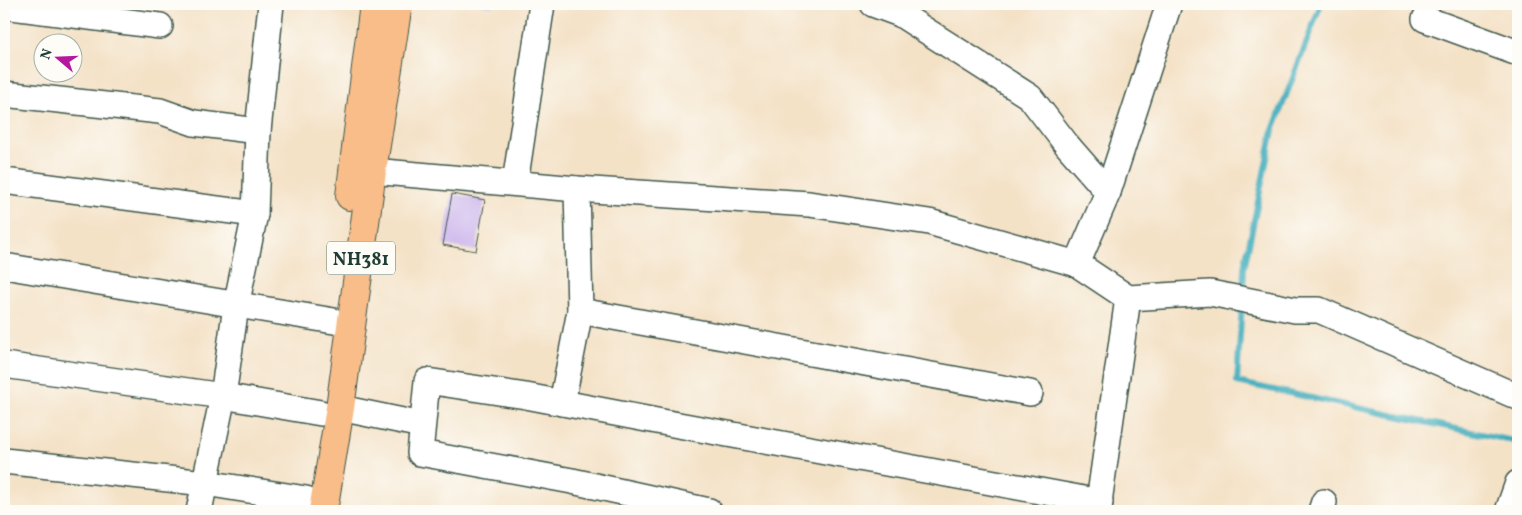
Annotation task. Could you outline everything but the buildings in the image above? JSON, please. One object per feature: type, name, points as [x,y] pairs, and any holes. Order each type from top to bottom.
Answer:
[{"type":"highway","name":"NH381","points":[[331,411],[334,321],[374,4]]},
{"type":"highway","name":"NH381","points":[[314,507],[372,171],[398,4]]},
{"type":"street","points":[[199,511],[223,396],[236,306],[256,214],[258,131],[271,4]]},
{"type":"street","points":[[515,183],[542,4]]},
{"type":"street","points":[[873,4],[900,14],[1030,98],[1067,146],[1108,192]]},
{"type":"street","points":[[1077,264],[1108,192],[1169,4]]},
{"type":"street","points":[[4,6],[160,26]]},
{"type":"street","points":[[1425,19],[1518,53]]},
{"type":"street","points":[[4,94],[160,111],[194,123],[258,131]]},
{"type":"street","points":[[372,171],[577,189],[809,204],[929,222],[1077,264],[1128,298],[1210,293],[1295,310],[1319,310],[1518,398]]},
{"type":"street","points":[[4,181],[256,214]]},
{"type":"street","points":[[562,403],[580,311],[577,189]]},
{"type":"street","points":[[4,266],[334,321]]},
{"type":"street","points":[[709,511],[572,481],[420,453],[427,381],[562,403],[1100,506],[1128,298]]},
{"type":"street","points":[[580,311],[1030,393]]},
{"type":"street","points":[[4,365],[422,425]]},
{"type":"street","points":[[4,461],[205,483],[314,507]]},
{"type":"waterway","points":[[1243,294],[1244,268],[1273,130],[1321,4]]},
{"type":"waterway","points":[[1242,304],[1237,382],[1518,442]]}]
